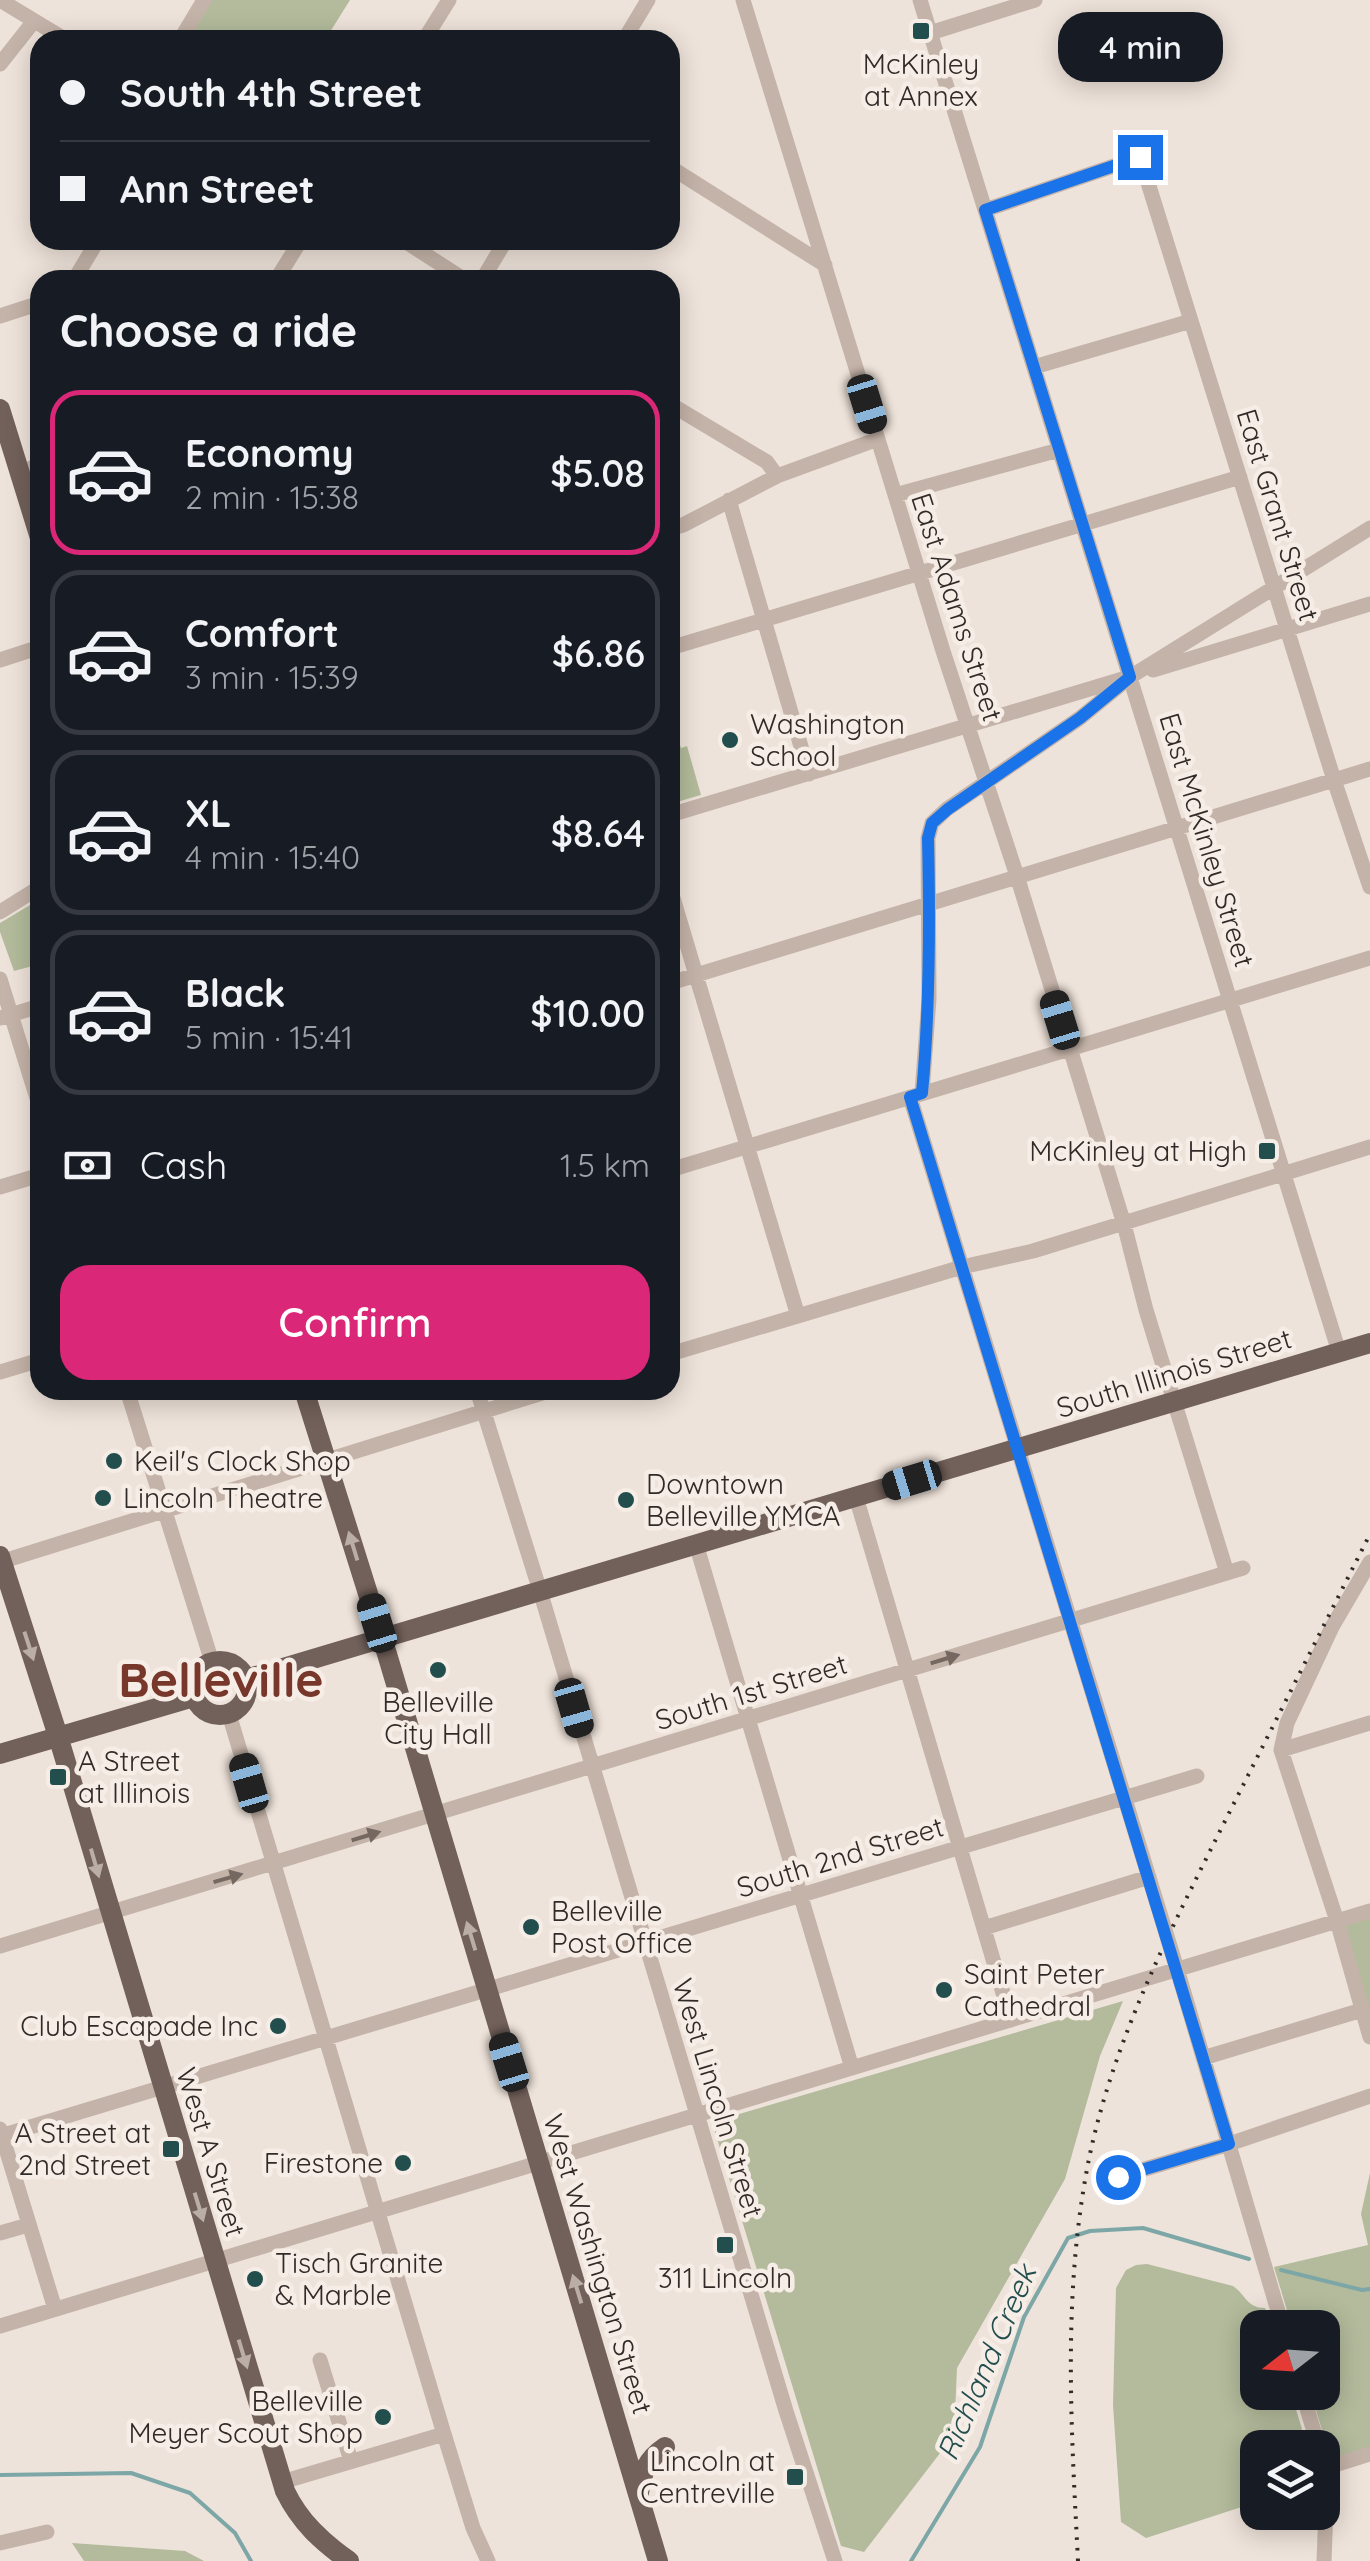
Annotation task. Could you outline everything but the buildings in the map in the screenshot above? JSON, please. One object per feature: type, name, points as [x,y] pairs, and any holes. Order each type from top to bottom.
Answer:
[{"type":"main road","points":[[0,409],[30,505]]},
{"type":"main road","name":"South Illinois Street","points":[[246,1680],[1370,1343]]},
{"type":"main road","name":"West Washington Street","points":[[307,1400],[658,2561]]},
{"type":"main road","name":"West A Street","points":[[0,1560],[58,1736],[282,2482],[291,2504],[311,2531],[350,2561]]},
{"type":"main road","points":[[212,1662],[234,1665],[246,1680],[246,1698],[229,1714],[216,1716],[207,1712],[194,1697],[195,1678],[212,1662]]},
{"type":"main road","points":[[0,1754],[194,1697]]},
{"type":"main road","points":[[639,2495],[646,2465],[665,2447]]},
{"type":"street","points":[[0,0],[49,30]]},
{"type":"street","points":[[186,30],[204,0]]},
{"type":"street","points":[[430,30],[448,0]]},
{"type":"street","name":"East Adams Street","points":[[743,0],[918,573],[1017,876],[1174,1401],[1235,1570]]},
{"type":"street","name":"East McKinley Street","points":[[920,0],[1339,1352]]},
{"type":"street","points":[[930,33],[1035,0]]},
{"type":"street","points":[[629,30],[643,2]]},
{"type":"street","points":[[0,64],[34,21]]},
{"type":"street","name":"East Grant Street","points":[[985,210],[1140,157],[1370,887]]},
{"type":"street","points":[[680,173],[824,265]]},
{"type":"street","points":[[419,250],[450,270]]},
{"type":"street","points":[[0,316],[30,306]]},
{"type":"street","points":[[1034,367],[1191,321]]},
{"type":"street","points":[[680,410],[767,462],[777,476]]},
{"type":"street","points":[[680,526],[777,476],[878,439]]},
{"type":"street","points":[[895,495],[1059,450]]},
{"type":"street","points":[[20,472],[30,468]]},
{"type":"street","points":[[680,645],[1240,477]]},
{"type":"street","points":[[729,500],[809,774]]},
{"type":"street","points":[[1278,2310],[962,1266],[916,1095],[929,998],[928,838],[932,823],[1080,718],[1130,677],[1370,528]]},
{"type":"street","points":[[680,812],[1370,604]]},
{"type":"street","points":[[0,660],[30,650]]},
{"type":"street","points":[[680,980],[1370,769]]},
{"type":"street","points":[[0,912],[30,893]]},
{"type":"street","points":[[680,921],[798,1316]]},
{"type":"street","points":[[680,1167],[1370,958]]},
{"type":"street","points":[[0,979],[6,1016],[30,1081]]},
{"type":"street","points":[[6,1016],[30,1009]]},
{"type":"street","points":[[680,1351],[962,1266],[1033,1252],[1370,1147]]},
{"type":"street","points":[[0,1187],[30,1178]]},
{"type":"street","points":[[0,1372],[30,1363]]},
{"type":"street","points":[[130,1400],[212,1662]]},
{"type":"street","name":"West Lincoln Street","points":[[480,1400],[791,2428],[835,2561]]},
{"type":"street","points":[[0,1560],[519,1400]]},
{"type":"street","points":[[856,1497],[1012,2020]]},
{"type":"street","points":[[696,1544],[852,2068]]},
{"type":"street","points":[[1370,1562],[1332,1627],[1287,1722],[1281,1750],[1370,2036]]},
{"type":"street","name":"South 1st Street","points":[[0,1946],[1235,1570]]},
{"type":"street","points":[[229,1714],[444,2434],[473,2528],[488,2561]]},
{"type":"street","points":[[1281,1750],[1370,1723]]},
{"type":"street","name":"South 2nd Street","points":[[1,2134],[163,2089],[1197,1776]]},
{"type":"street","points":[[984,1928],[1149,1878]]},
{"type":"street","points":[[0,2326],[1370,1912]]},
{"type":"street","points":[[1203,2058],[1362,2010]]},
{"type":"street","points":[[1118,2177],[1370,2096]]},
{"type":"street","points":[[1,2134],[54,2310]]},
{"type":"street","points":[[0,2233],[28,2225]]},
{"type":"street","points":[[320,2360],[352,2461]]},
{"type":"street","points":[[282,2482],[444,2434]]},
{"type":"street","points":[[1340,2460],[1370,2454]]},
{"type":"street","points":[[473,2528],[477,2561]]},
{"type":"street","points":[[1324,2561],[1325,2530]]},
{"type":"street","points":[[0,2543],[47,2532]]},
{"type":"green space","points":[[211,0],[350,0],[331,30],[193,30]]},
{"type":"green space","points":[[680,745],[687,746],[701,795],[680,801]]},
{"type":"green space","points":[[30,905],[30,967],[14,971],[0,923]]},
{"type":"green space","points":[[1370,1915],[1370,2034],[1338,1925]]},
{"type":"green space","points":[[1123,2001],[1100,2056],[1065,2179],[957,2368],[954,2435],[864,2552],[841,2546],[712,2122]]},
{"type":"green space","points":[[1370,2173],[1370,2449],[1340,2458],[1340,2430],[1322,2430],[1316,2410],[1340,2410],[1340,2310],[1287,2310],[1274,2267],[1368,2245],[1361,2214]]},
{"type":"green space","points":[[1147,2264],[1233,2286],[1250,2303],[1265,2308],[1240,2310],[1240,2410],[1296,2410],[1302,2429],[1240,2430],[1240,2508],[1146,2538],[1121,2522],[1113,2405],[1116,2288],[1126,2270]]},
{"type":"green space","points":[[72,2543],[185,2551],[204,2561],[84,2561]]},
{"type":"waterway","name":"Richland Creek","points":[[911,2561],[980,2447],[1024,2317],[1068,2238],[1090,2231],[1143,2228],[1249,2259]]},
{"type":"waterway","name":"Richland Creek","points":[[1281,2270],[1370,2289]]},
{"type":"waterway","name":"Richland Creek","points":[[0,2475],[131,2473],[190,2493],[235,2533],[251,2561]]},
{"type":"railway","points":[[1078,2561],[1071,2408],[1072,2306],[1081,2205],[1101,2111],[1129,2026],[1164,1945],[1370,1534]]},
{"type":"place","name":"McKinley at Annex","points":[[921,31]]},
{"type":"place","name":"Washington School","points":[[730,740]]},
{"type":"place","name":"McKinley at High","points":[[1267,1151]]},
{"type":"place","name":"Keil's Clock Shop","points":[[114,1461]]},
{"type":"place","name":"Lincoln Theatre","points":[[103,1498]]},
{"type":"place","name":"Downtown Belleville YMCA","points":[[626,1500]]},
{"type":"place","name":"Belleville City Hall","points":[[438,1670]]},
{"type":"place","name":"A Street at Illinois","points":[[58,1777]]},
{"type":"place","name":"Belleville Post Office","points":[[531,1927]]},
{"type":"place","name":"Saint Peter Cathedral","points":[[944,1990]]},
{"type":"place","name":"Club Escapade Inc","points":[[278,2026]]},
{"type":"place","name":"A Street at 2nd Street","points":[[171,2149]]},
{"type":"place","name":"Firestone","points":[[403,2163]]},
{"type":"place","name":"311 Lincoln","points":[[725,2245]]},
{"type":"place","name":"Tisch Granite & Marble","points":[[255,2279]]},
{"type":"place","name":"Belleville Meyer Scout Shop","points":[[383,2417]]},
{"type":"place","name":"Lincoln at Centreville","points":[[795,2477]]},
{"type":"district","name":"Belleville","points":[[221,1680]]},
{"type":"route","points":[[1118,2177],[1229,2144],[910,1097],[922,1093],[926,1046],[928,838],[932,823],[1080,718],[1130,677],[985,210],[1140,157]]}]
